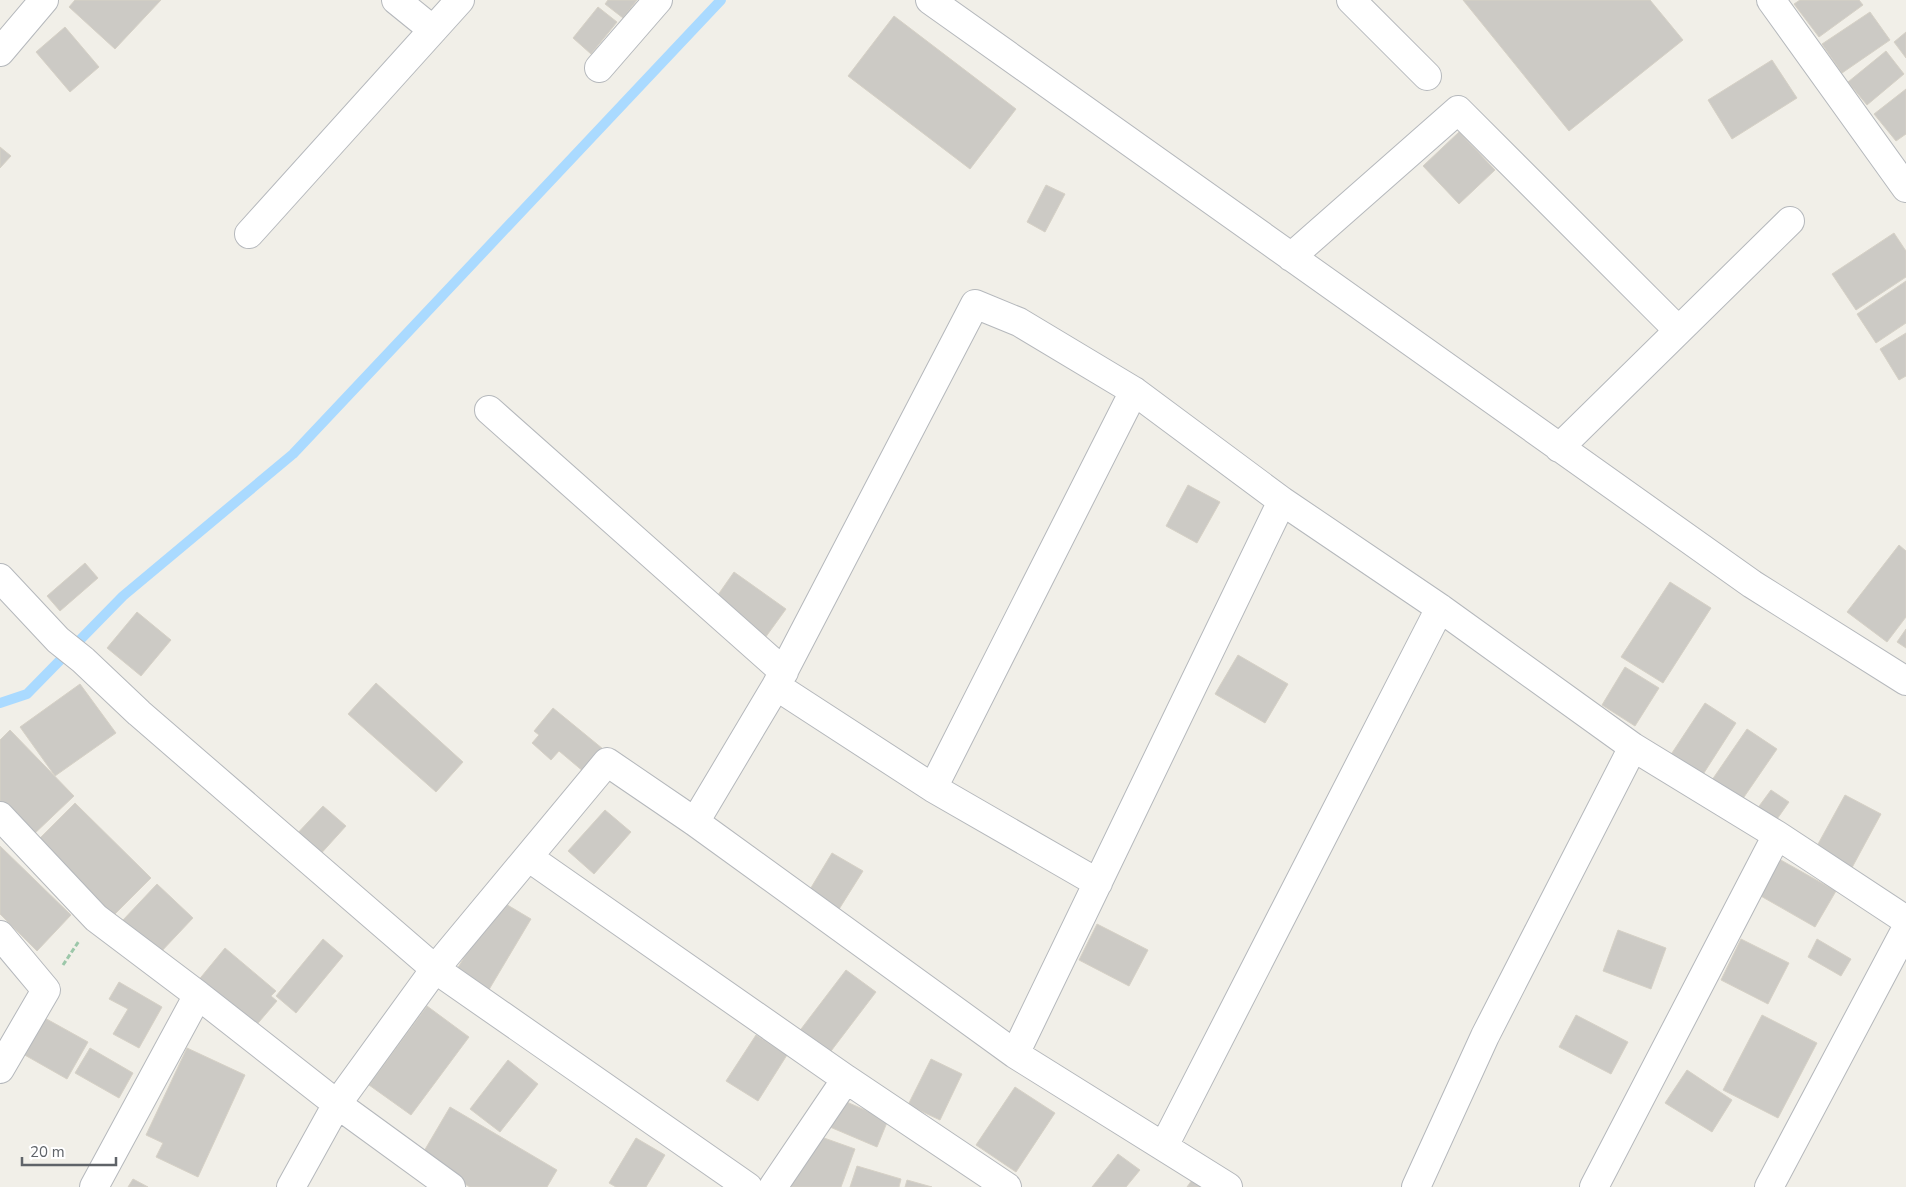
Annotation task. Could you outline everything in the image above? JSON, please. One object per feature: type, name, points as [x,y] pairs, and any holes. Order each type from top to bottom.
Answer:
[{"type":"street","points":[[0,52],[44,0]]},
{"type":"street","points":[[396,0],[433,30]]},
{"type":"street","points":[[248,234],[460,0]]},
{"type":"street","points":[[599,68],[658,0]]},
{"type":"street","points":[[930,0],[1752,584],[1906,681]]},
{"type":"street","points":[[1351,0],[1427,76]]},
{"type":"street","points":[[1771,0],[1906,188]]},
{"type":"street","points":[[1291,257],[1458,110],[1678,330]]},
{"type":"street","points":[[1559,448],[1790,220]]},
{"type":"street","points":[[695,822],[780,679],[975,304],[1019,322],[1134,391],[1282,501],[1440,608],[1633,747],[1777,836],[1906,920]]},
{"type":"street","points":[[933,788],[1134,391]]},
{"type":"street","points":[[489,410],[780,679],[933,788],[1098,883]]},
{"type":"street","points":[[1015,1054],[1282,501]]},
{"type":"street","points":[[0,578],[58,640],[83,660],[138,713],[435,969],[748,1187]]},
{"type":"street","points":[[1164,1146],[1440,608]]},
{"type":"street","points":[[1416,1187],[1485,1036],[1633,747]]},
{"type":"street","points":[[291,1187],[318,1135],[337,1104],[435,969],[607,762],[695,822],[1015,1054],[1228,1187]]},
{"type":"street","points":[[0,816],[96,918],[337,1104],[451,1187]]},
{"type":"street","points":[[1594,1187],[1777,836]]},
{"type":"street","points":[[528,857],[846,1079],[1007,1187]]},
{"type":"street","points":[[1769,1187],[1906,929]]},
{"type":"street","points":[[0,935],[46,990],[0,1069]]},
{"type":"street","points":[[94,1187],[198,995]]},
{"type":"street","points":[[773,1187],[846,1079]]},
{"type":"path","points":[[46,990],[96,918]]},
{"type":"building","points":[[75,0],[161,0],[115,49],[69,7]]},
{"type":"building","points":[[608,0],[637,0],[623,18],[605,4]]},
{"type":"building","points":[[1463,0],[1650,0],[1683,40],[1569,131]]},
{"type":"building","points":[[1800,0],[1859,0],[1863,5],[1819,37],[1794,4]]},
{"type":"building","points":[[598,7],[617,22],[591,54],[573,38]]},
{"type":"building","points":[[1870,12],[1890,40],[1842,73],[1822,44]]},
{"type":"building","points":[[894,16],[1016,109],[970,169],[848,76]]},
{"type":"building","points":[[65,27],[99,67],[70,92],[36,52]]},
{"type":"building","points":[[1906,32],[1906,58],[1894,42]]},
{"type":"building","points":[[1886,51],[1904,74],[1867,105],[1848,82]]},
{"type":"building","points":[[1772,60],[1797,98],[1732,139],[1708,100]]},
{"type":"building","points":[[1906,89],[1906,134],[1896,141],[1874,114]]},
{"type":"building","points":[[1459,132],[1495,170],[1459,204],[1423,166]]},
{"type":"building","points":[[0,147],[11,156],[0,168]]},
{"type":"building","points":[[1046,185],[1065,194],[1045,232],[1027,222]]},
{"type":"building","points":[[1894,233],[1906,251],[1906,277],[1856,310],[1832,274]]},
{"type":"building","points":[[1906,281],[1906,323],[1876,343],[1857,314]]},
{"type":"building","points":[[1906,333],[1906,376],[1899,380],[1880,349]]},
{"type":"building","points":[[1188,485],[1220,502],[1197,543],[1166,526]]},
{"type":"building","points":[[1899,545],[1906,551],[1906,617],[1887,642],[1847,612]]},
{"type":"building","points":[[85,563],[98,578],[60,611],[47,596]]},
{"type":"building","points":[[734,572],[786,609],[765,638],[713,602]]},
{"type":"building","points":[[1670,582],[1711,608],[1663,683],[1621,657]]},
{"type":"building","points":[[137,612],[171,640],[141,676],[107,648]]},
{"type":"building","points":[[1906,629],[1906,648],[1897,642]]},
{"type":"building","points":[[1238,655],[1288,684],[1265,723],[1215,694]]},
{"type":"building","points":[[1625,667],[1659,688],[1635,726],[1602,705]]},
{"type":"building","points":[[376,683],[463,762],[436,792],[348,714]]},
{"type":"building","points":[[80,684],[116,733],[55,776],[20,727]]},
{"type":"building","points":[[1705,703],[1736,723],[1702,776],[1670,756]]},
{"type":"building","points":[[553,708],[603,749],[584,772],[559,751],[551,760],[532,743],[539,735],[534,731]]},
{"type":"building","points":[[1747,729],[1777,749],[1742,800],[1712,780]]},
{"type":"building","points":[[10,730],[74,796],[32,836],[0,803],[0,740]]},
{"type":"building","points":[[1771,790],[1789,802],[1775,822],[1757,809]]},
{"type":"building","points":[[1845,795],[1881,814],[1848,875],[1812,855]]},
{"type":"building","points":[[75,803],[151,878],[108,921],[33,845]]},
{"type":"building","points":[[323,806],[346,826],[317,858],[294,837]]},
{"type":"building","points":[[605,810],[631,832],[594,874],[568,851]]},
{"type":"building","points":[[0,846],[71,915],[37,951],[0,914]]},
{"type":"building","points":[[832,853],[863,871],[836,914],[806,896]]},
{"type":"building","points":[[1779,859],[1836,891],[1815,927],[1759,895]]},
{"type":"building","points":[[157,884],[193,918],[159,954],[123,920]]},
{"type":"building","points":[[499,900],[531,919],[484,998],[451,979]]},
{"type":"building","points":[[1097,924],[1148,950],[1129,986],[1079,960]]},
{"type":"building","points":[[1618,930],[1666,948],[1651,989],[1603,971]]},
{"type":"building","points":[[323,939],[343,956],[296,1013],[276,996]]},
{"type":"building","points":[[1741,939],[1789,963],[1768,1004],[1721,980]]},
{"type":"building","points":[[1817,939],[1851,959],[1841,976],[1808,957]]},
{"type":"building","points":[[225,948],[276,991],[271,996],[277,1001],[253,1029],[197,982]]},
{"type":"building","points":[[846,970],[876,992],[825,1059],[795,1037]]},
{"type":"building","points":[[119,982],[162,1007],[139,1048],[113,1034],[128,1009],[109,999]]},
{"type":"building","points":[[427,1006],[469,1037],[411,1115],[369,1085]]},
{"type":"building","points":[[1576,1015],[1628,1042],[1611,1074],[1559,1047]]},
{"type":"building","points":[[1762,1015],[1817,1043],[1778,1118],[1723,1090]]},
{"type":"building","points":[[43,1017],[88,1042],[67,1079],[23,1054]]},
{"type":"building","points":[[756,1035],[787,1055],[758,1101],[726,1081]]},
{"type":"building","points":[[90,1048],[133,1073],[119,1098],[75,1073]]},
{"type":"building","points":[[187,1048],[245,1075],[198,1177],[156,1157],[163,1143],[146,1135]]},
{"type":"building","points":[[931,1059],[962,1074],[940,1120],[908,1105]]},
{"type":"building","points":[[508,1060],[538,1084],[500,1132],[470,1109]]},
{"type":"building","points":[[1687,1070],[1732,1100],[1712,1132],[1665,1103]]},
{"type":"building","points":[[1015,1087],[1055,1113],[1016,1172],[976,1145]]},
{"type":"building","points":[[842,1100],[888,1120],[877,1147],[830,1127]]},
{"type":"building","points":[[450,1107],[557,1170],[547,1187],[470,1187],[420,1158]]},
{"type":"building","points":[[810,1133],[855,1149],[841,1187],[791,1187]]},
{"type":"building","points":[[636,1138],[665,1155],[646,1187],[616,1187],[609,1183]]},
{"type":"building","points":[[1118,1154],[1140,1170],[1126,1187],[1092,1187]]},
{"type":"building","points":[[857,1166],[901,1179],[899,1187],[850,1187]]},
{"type":"building","points":[[1197,1173],[1218,1187],[1187,1187]]},
{"type":"building","points":[[133,1179],[148,1187],[128,1187]]},
{"type":"building","points":[[907,1180],[932,1187],[905,1187]]},
{"type":"waterway","points":[[0,703],[27,694],[123,596],[293,454],[721,0]]}]
